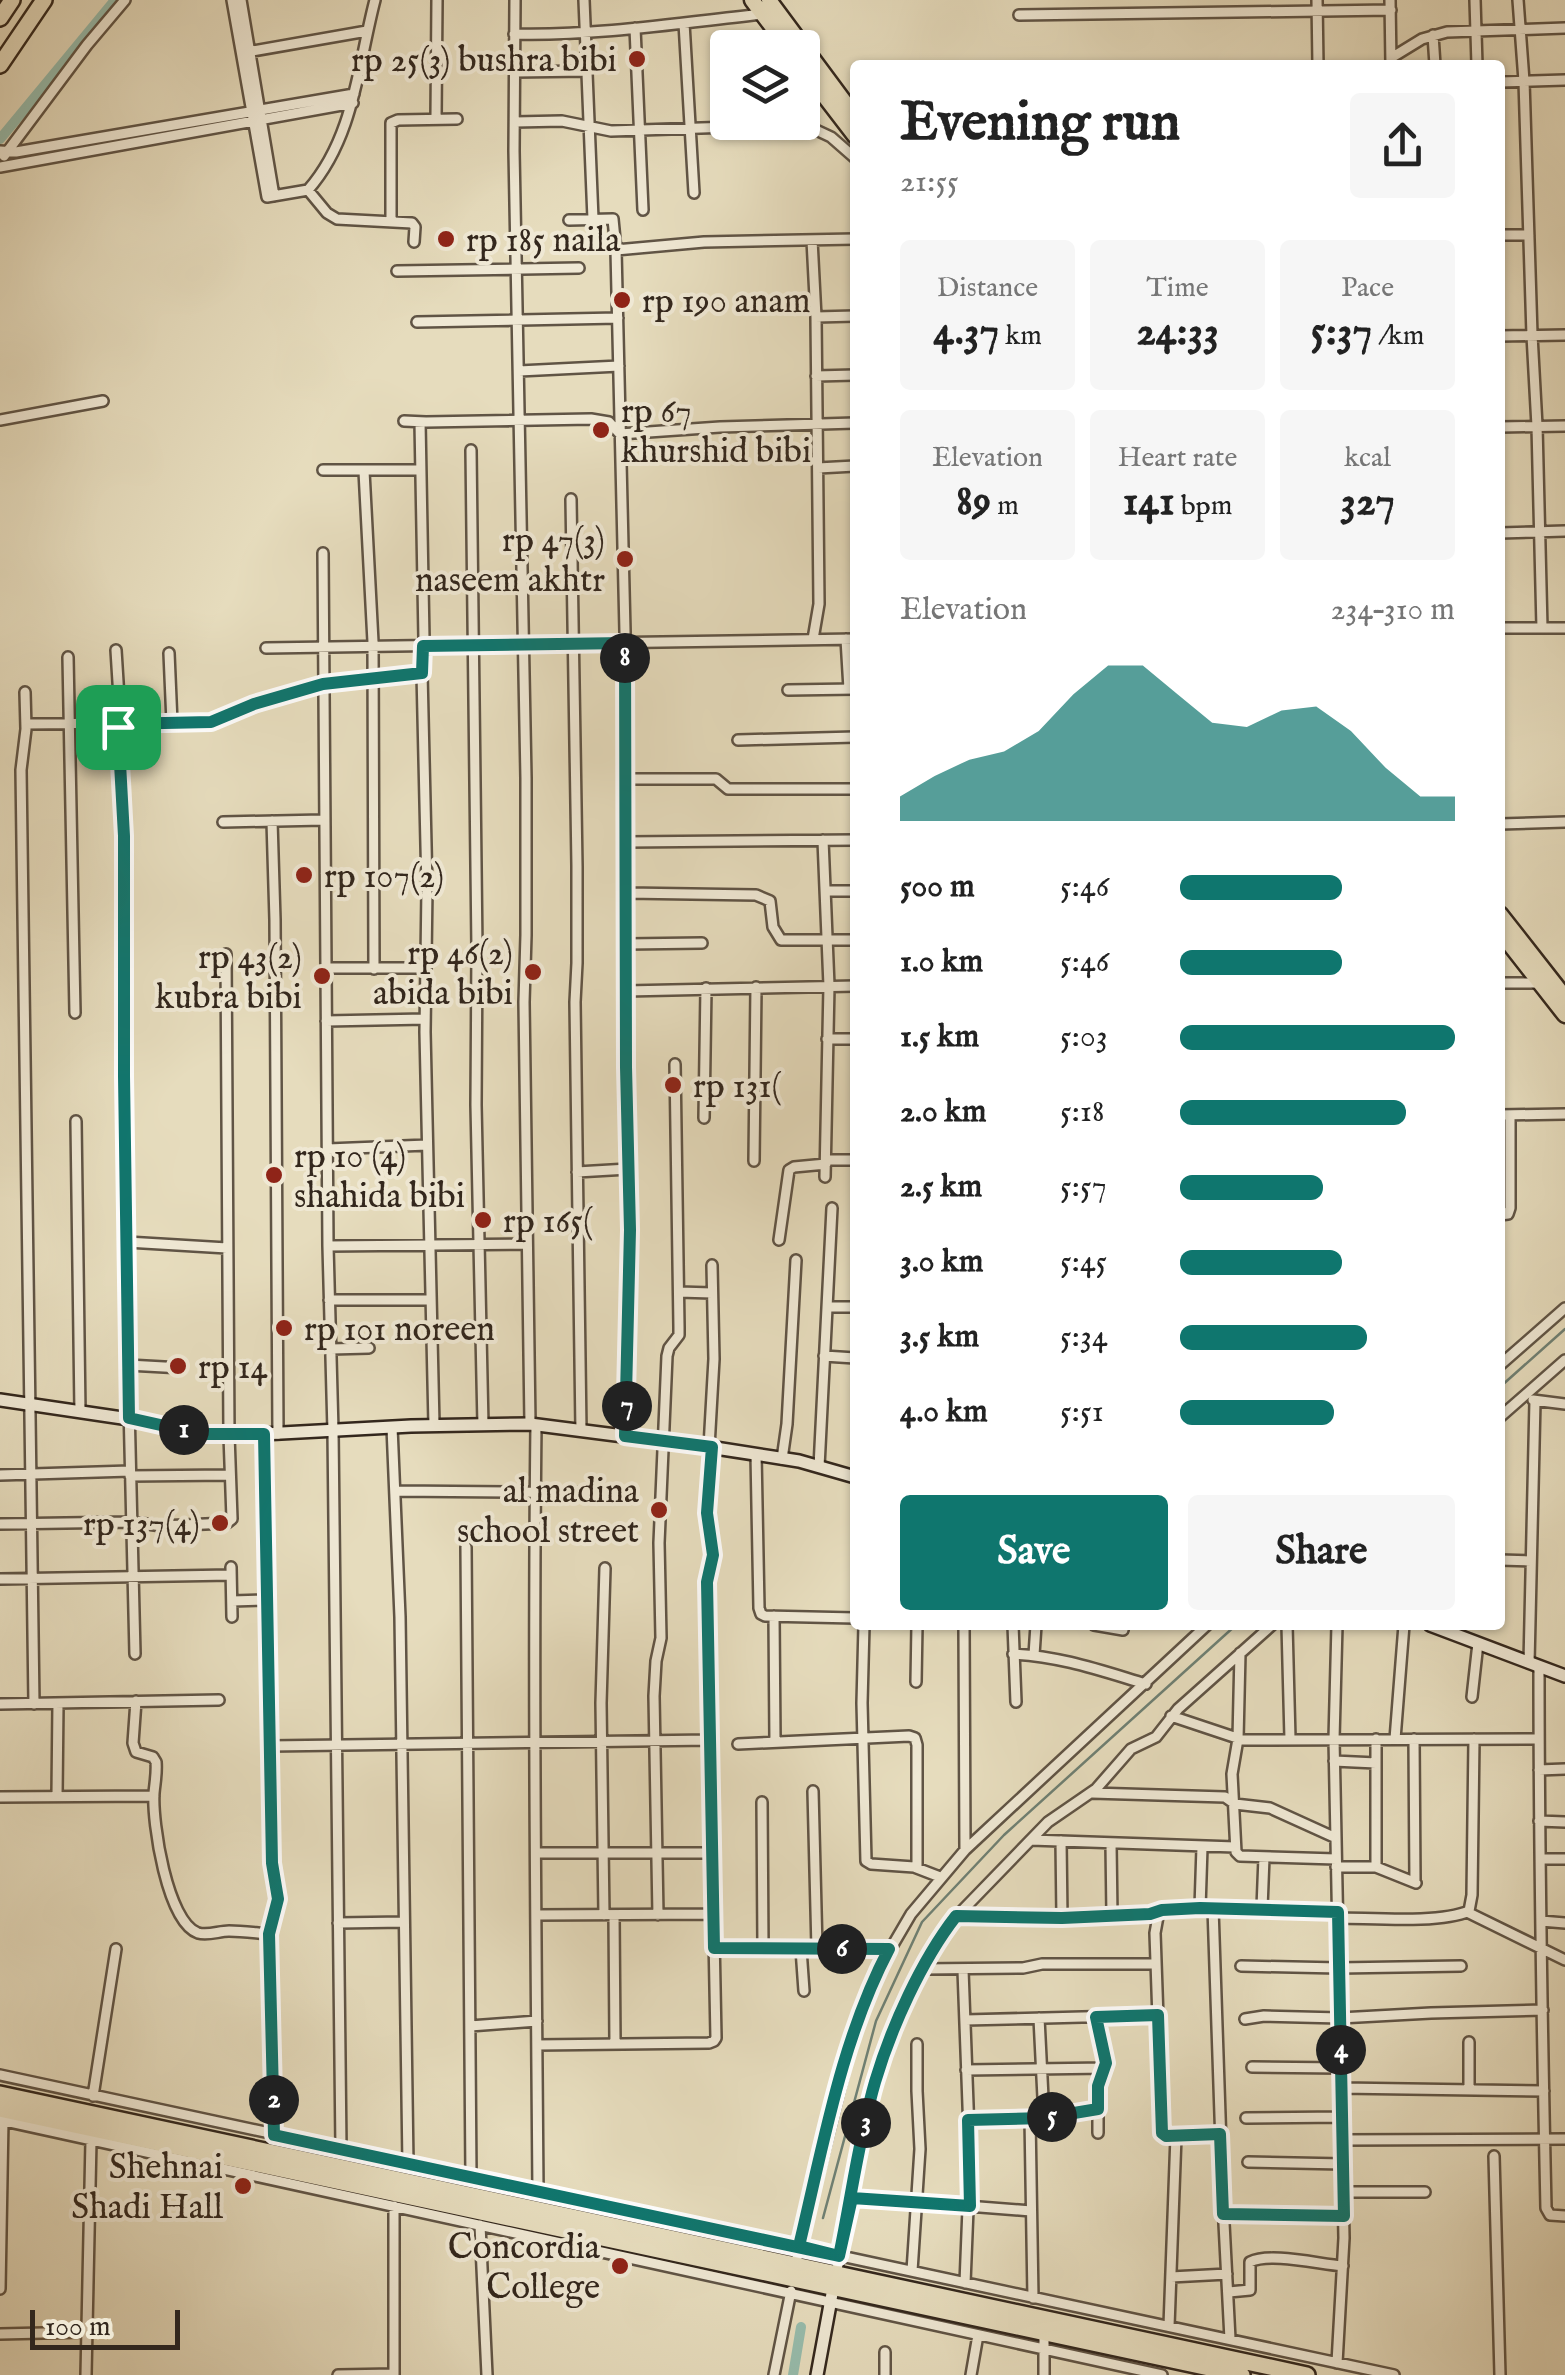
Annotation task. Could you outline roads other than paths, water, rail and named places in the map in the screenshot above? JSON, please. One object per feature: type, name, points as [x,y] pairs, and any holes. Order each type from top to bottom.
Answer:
[{"type":"highway","points":[[0,18],[12,0]]},
{"type":"highway","points":[[0,66],[44,0]]},
{"type":"highway","points":[[0,2094],[1044,2341],[1242,2375]]},
{"type":"highway","points":[[1,2116],[793,2280]]},
{"type":"highway","points":[[833,2289],[1307,2375]]},
{"type":"main road","points":[[752,0],[766,7],[850,110]]},
{"type":"main road","points":[[766,7],[778,30]]},
{"type":"main road","points":[[820,90],[850,129]]},
{"type":"main road","points":[[1505,920],[1565,996]]},
{"type":"main road","points":[[1505,938],[1565,1015]]},
{"type":"street","points":[[1,158],[125,0]]},
{"type":"street","points":[[232,0],[246,52]]},
{"type":"street","points":[[241,0],[267,197],[308,190],[342,134],[375,0]]},
{"type":"street","points":[[436,118],[437,0]]},
{"type":"street","points":[[515,0],[527,1244],[535,1491],[538,2192]]},
{"type":"street","points":[[584,0],[593,219]]},
{"type":"street","points":[[1087,0],[1088,14]]},
{"type":"street","points":[[1215,0],[1216,12]]},
{"type":"street","points":[[1475,0],[1477,60]]},
{"type":"street","points":[[1518,0],[1538,426],[1542,628]]},
{"type":"street","points":[[1317,5],[1318,60]]},
{"type":"street","points":[[1019,15],[1391,5],[1391,60]]},
{"type":"street","points":[[514,34],[543,36],[684,23],[766,7]]},
{"type":"street","points":[[684,23],[694,194]]},
{"type":"street","points":[[634,28],[642,210]]},
{"type":"street","points":[[1394,60],[1433,35],[1565,28]]},
{"type":"street","points":[[246,52],[367,31]]},
{"type":"street","points":[[1433,35],[1435,60]]},
{"type":"street","points":[[515,72],[586,71]]},
{"type":"street","points":[[1505,82],[1565,80]]},
{"type":"street","points":[[1,158],[353,98]]},
{"type":"street","points":[[391,221],[391,123],[457,118]]},
{"type":"street","points":[[516,122],[562,121],[603,131],[730,126],[816,130],[850,154]]},
{"type":"street","points":[[308,190],[337,219],[412,223],[414,242]]},
{"type":"street","points":[[569,220],[614,220],[616,250],[625,643],[630,1247],[625,1436]]},
{"type":"street","points":[[1505,235],[1529,235]]},
{"type":"street","points":[[812,240],[819,604],[813,640]]},
{"type":"street","points":[[616,250],[704,242],[850,240]]},
{"type":"street","points":[[397,271],[579,268]]},
{"type":"street","points":[[816,317],[850,316]]},
{"type":"street","points":[[417,322],[618,318]]},
{"type":"street","points":[[1505,336],[1565,335]]},
{"type":"street","points":[[520,371],[618,366]]},
{"type":"street","points":[[816,376],[850,375]]},
{"type":"street","points":[[0,420],[103,401]]},
{"type":"street","points":[[404,421],[597,419],[609,422],[620,434]]},
{"type":"street","points":[[420,422],[434,1425]]},
{"type":"street","points":[[620,434],[850,423]]},
{"type":"street","points":[[1505,426],[1565,426]]},
{"type":"street","points":[[471,450],[483,1425]]},
{"type":"street","points":[[818,468],[850,466]]},
{"type":"street","points":[[324,470],[420,470]]},
{"type":"street","points":[[364,471],[373,646],[374,969]]},
{"type":"street","points":[[571,499],[582,1430]]},
{"type":"street","points":[[1505,533],[1565,531]]},
{"type":"street","points":[[322,552],[340,2149]]},
{"type":"street","points":[[1505,628],[1565,628]]},
{"type":"street","points":[[266,648],[850,639]]},
{"type":"street","points":[[116,650],[124,836],[128,1365],[135,1654]]},
{"type":"street","points":[[170,653],[172,723]]},
{"type":"street","points":[[68,657],[76,1012]]},
{"type":"street","points":[[26,724],[211,722],[254,704],[323,684],[422,673]]},
{"type":"street","points":[[788,690],[850,689]]},
{"type":"street","points":[[25,692],[21,770],[34,1704]]},
{"type":"street","points":[[738,740],[850,738]]},
{"type":"street","points":[[625,779],[716,779],[728,790],[850,789]]},
{"type":"street","points":[[223,822],[323,820]]},
{"type":"street","points":[[272,821],[276,1034],[267,1600],[272,1863],[278,1899],[269,1934],[274,2135]]},
{"type":"street","points":[[1505,824],[1565,822]]},
{"type":"street","points":[[824,840],[829,986],[825,1177]]},
{"type":"street","points":[[626,842],[850,840]]},
{"type":"street","points":[[826,891],[850,890]]},
{"type":"street","points":[[627,893],[726,892],[763,896],[771,903],[773,927],[780,940],[850,940]]},
{"type":"street","points":[[627,944],[702,943]]},
{"type":"street","points":[[0,1524],[132,1522],[152,1526],[232,1519],[226,954]]},
{"type":"street","points":[[326,968],[426,968]]},
{"type":"street","points":[[1505,983],[1540,983]]},
{"type":"street","points":[[626,991],[850,986]]},
{"type":"street","points":[[754,1161],[756,987]]},
{"type":"street","points":[[704,1118],[706,988]]},
{"type":"street","points":[[326,1021],[426,1020]]},
{"type":"street","points":[[827,1039],[850,1039]]},
{"type":"street","points":[[658,1914],[655,1672],[661,1638],[661,1440],[668,1348],[678,1335],[679,1292],[675,1064]]},
{"type":"street","points":[[1505,1214],[1510,1211],[1505,1115],[1565,1114]]},
{"type":"street","points":[[76,1121],[80,1412]]},
{"type":"street","points":[[328,1149],[428,1145]]},
{"type":"street","points":[[779,1240],[789,1170],[794,1166],[850,1160]]},
{"type":"street","points":[[577,1172],[628,1169]]},
{"type":"street","points":[[819,1467],[832,1208]]},
{"type":"street","points":[[127,1242],[227,1248]]},
{"type":"street","points":[[328,1246],[527,1244]]},
{"type":"street","points":[[782,1458],[796,1260]]},
{"type":"street","points":[[537,2046],[714,2041],[707,1582],[713,1555],[707,1513],[714,1359],[712,1265]]},
{"type":"street","points":[[679,1292],[712,1293]]},
{"type":"street","points":[[330,1300],[431,1300]]},
{"type":"street","points":[[827,1306],[850,1308]]},
{"type":"street","points":[[1505,1361],[1565,1308]]},
{"type":"street","points":[[331,1349],[369,1348]]},
{"type":"street","points":[[824,1356],[850,1358]]},
{"type":"street","points":[[1505,1414],[1530,1398],[1565,1360]]},
{"type":"street","points":[[128,1365],[182,1368]]},
{"type":"street","points":[[1530,1398],[1565,1404]]},
{"type":"street","points":[[1530,1398],[1546,2210],[1550,2215],[1565,2216]]},
{"type":"street","points":[[0,1400],[129,1418],[201,1434],[533,1425],[782,1458],[850,1476]]},
{"type":"street","points":[[392,1427],[400,1617],[408,2164]]},
{"type":"street","points":[[756,1454],[762,1615],[850,1618]]},
{"type":"street","points":[[0,1475],[230,1474]]},
{"type":"street","points":[[395,1491],[601,1493]]},
{"type":"street","points":[[466,1547],[472,2178]]},
{"type":"street","points":[[1505,1560],[1531,1561]]},
{"type":"street","points":[[605,1568],[603,1853],[614,2044]]},
{"type":"street","points":[[0,1579],[133,1578],[231,1571],[232,1617]]},
{"type":"street","points":[[232,1600],[267,1600]]},
{"type":"street","points":[[774,1616],[775,1742]]},
{"type":"street","points":[[864,1630],[866,1861],[903,1864],[940,1877]]},
{"type":"street","points":[[916,1682],[917,1630]]},
{"type":"street","points":[[964,1630],[964,1850]]},
{"type":"street","points":[[1013,1630],[1016,1702]]},
{"type":"street","points":[[1034,1655],[1036,1630]]},
{"type":"street","points":[[774,2375],[799,2246],[849,2051],[889,1949],[964,1850],[1203,1630]]},
{"type":"street","points":[[817,2375],[875,2082],[901,2014],[938,1941],[956,1916],[1056,1815],[1090,1793],[1131,1749],[1156,1737],[1171,1716],[1266,1630]]},
{"type":"street","points":[[1287,1630],[1290,1739]]},
{"type":"street","points":[[1337,1630],[1334,1762],[1344,2216],[1337,2363]]},
{"type":"street","points":[[1395,1739],[1404,1630]]},
{"type":"street","points":[[1458,1630],[1478,1643],[1565,1676]]},
{"type":"street","points":[[1472,1697],[1478,1643]]},
{"type":"street","points":[[1240,1652],[1238,1739],[1232,1774],[1236,1847],[1240,1856],[1376,1867],[1417,1884],[1414,1739]]},
{"type":"street","points":[[1014,1654],[1074,1662],[1146,1684]]},
{"type":"street","points":[[0,1704],[219,1700]]},
{"type":"street","points":[[136,1701],[134,1743],[136,1752],[156,1762],[154,1796],[162,1870],[176,1908],[193,1931],[269,1934]]},
{"type":"street","points":[[58,1703],[58,1796]]},
{"type":"street","points":[[1171,1716],[1238,1739],[1539,1739]]},
{"type":"street","points":[[738,1744],[863,1737],[908,1736],[916,1740],[917,1868]]},
{"type":"street","points":[[1376,1739],[1376,1867]]},
{"type":"street","points":[[1468,1912],[1472,1895],[1474,1739]]},
{"type":"street","points":[[270,1746],[710,1740]]},
{"type":"street","points":[[1334,1762],[1376,1763]]},
{"type":"street","points":[[1539,1770],[1565,1770]]},
{"type":"street","points":[[813,1791],[817,1949]]},
{"type":"street","points":[[1090,1793],[1225,1797],[1270,1808],[1336,1838]]},
{"type":"street","points":[[0,1797],[154,1796]]},
{"type":"street","points":[[762,1802],[763,1948]]},
{"type":"street","points":[[1539,1821],[1565,1822]]},
{"type":"street","points":[[1031,1840],[1236,1847]]},
{"type":"street","points":[[1061,1841],[1062,1918]]},
{"type":"street","points":[[1111,1844],[1112,1916]]},
{"type":"street","points":[[1200,1908],[1202,1847]]},
{"type":"street","points":[[536,1853],[712,1852]]},
{"type":"street","points":[[1262,1908],[1264,1857]]},
{"type":"street","points":[[1540,1859],[1565,1859]]},
{"type":"street","points":[[956,1916],[1062,1918],[1200,1908],[1426,1918],[1468,1912],[1565,1960]]},
{"type":"street","points":[[1213,1908],[1230,2339]]},
{"type":"street","points":[[1159,1911],[1155,1933],[1162,2133],[1220,2134]]},
{"type":"street","points":[[538,1915],[713,1914]]},
{"type":"street","points":[[1542,1920],[1565,1923]]},
{"type":"street","points":[[338,1923],[404,1922]]},
{"type":"street","points":[[93,2096],[116,1948]]},
{"type":"street","points":[[714,1948],[889,1949]]},
{"type":"street","points":[[801,1948],[804,1990]]},
{"type":"street","points":[[922,1969],[1156,1964]]},
{"type":"street","points":[[1240,1966],[1461,1966]]},
{"type":"street","points":[[964,1970],[970,2206],[965,2283]]},
{"type":"street","points":[[1245,2019],[1542,2010]]},
{"type":"street","points":[[965,2020],[1158,2015]]},
{"type":"street","points":[[1096,2017],[1106,2054],[1106,2068],[1098,2086],[1098,2133]]},
{"type":"street","points":[[1039,2018],[1044,2118]]},
{"type":"street","points":[[470,2026],[537,2021]]},
{"type":"street","points":[[1470,2042],[1470,2090]]},
{"type":"street","points":[[912,2271],[920,2149],[918,2044]]},
{"type":"street","points":[[1252,2066],[1341,2068]]},
{"type":"street","points":[[966,2070],[1106,2068]]},
{"type":"street","points":[[0,2075],[1394,2375]]},
{"type":"street","points":[[1342,2088],[1544,2091]]},
{"type":"street","points":[[968,2120],[1044,2118],[1098,2109]]},
{"type":"street","points":[[0,2289],[1,2116],[91,2140],[480,2225],[793,2280],[978,2335],[1044,2341],[1162,2375]]},
{"type":"street","points":[[1030,2118],[1033,2298]]},
{"type":"street","points":[[1246,2118],[1342,2118]]},
{"type":"street","points":[[1169,2326],[1176,2136]]},
{"type":"street","points":[[1343,2140],[1565,2139]]},
{"type":"street","points":[[86,2375],[91,2140]]},
{"type":"street","points":[[1494,2156],[1500,2375]]},
{"type":"street","points":[[1248,2162],[1343,2164]]},
{"type":"street","points":[[1343,2192],[1425,2192]]},
{"type":"street","points":[[852,2198],[1031,2212]]},
{"type":"street","points":[[338,2375],[394,2374],[394,2206]]},
{"type":"street","points":[[1223,2214],[1344,2216]]},
{"type":"street","points":[[480,2225],[487,2375]]},
{"type":"street","points":[[1229,2292],[1250,2290],[1250,2262],[1254,2259],[1343,2266]]},
{"type":"street","points":[[1171,2277],[1227,2274]]},
{"type":"street","points":[[0,2334],[87,2332]]},
{"type":"street","points":[[971,2375],[978,2335]]},
{"type":"street","points":[[1044,2341],[1044,2375]]},
{"type":"street","points":[[885,2352],[885,2375]]},
{"type":"waterway","points":[[0,139],[115,0]]},
{"type":"waterway","points":[[1505,1383],[1565,1329]]},
{"type":"waterway","points":[[823,2218],[876,2021],[922,1922],[1004,1835],[1230,1630]]},
{"type":"waterway","points":[[793,2375],[801,2327]]},
{"type":"place","name":"rp 25(3) bushra bibi","points":[[637,59]]},
{"type":"place","name":"rp 185 naila","points":[[446,239]]},
{"type":"place","name":"rp 190 anam","points":[[622,300]]},
{"type":"place","name":"rp 67 khurshid bibi","points":[[601,430]]},
{"type":"place","name":"rp 47(3) naseem akhtr","points":[[625,559]]},
{"type":"place","name":"rp 107(2)","points":[[304,875]]},
{"type":"place","name":"rp 46(2) abida bibi","points":[[533,972]]},
{"type":"place","name":"rp 43(2) kubra bibi","points":[[322,976]]},
{"type":"place","name":"rp 131(","points":[[673,1085]]},
{"type":"place","name":"rp 10 (4) shahida bibi","points":[[274,1175]]},
{"type":"place","name":"rp 165(","points":[[483,1220]]},
{"type":"place","name":"rp 101 noreen","points":[[284,1328]]},
{"type":"place","name":"rp 14","points":[[178,1366]]},
{"type":"place","name":"al madina school street","points":[[659,1510]]},
{"type":"place","name":"rp 137(4)","points":[[220,1523]]},
{"type":"place","name":"Shehnai Shadi Hall","points":[[243,2186]]},
{"type":"place","name":"Concordia College","points":[[620,2266]]}]
